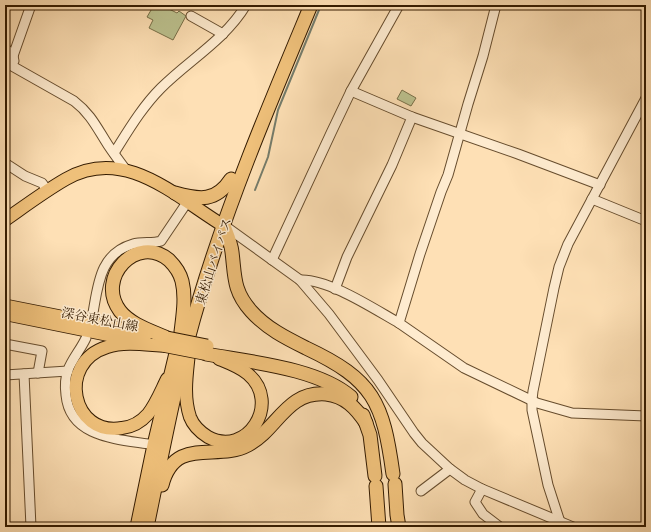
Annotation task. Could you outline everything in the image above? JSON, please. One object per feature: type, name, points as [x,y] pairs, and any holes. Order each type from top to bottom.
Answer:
[{"type":"highway","name":"東松山バイパス","points":[[220,223],[231,179],[301,5]]},
{"type":"highway","name":"東松山バイパス","points":[[147,527],[178,381],[191,298],[220,223],[311,5]]},
{"type":"highway","points":[[175,193],[193,198],[209,197],[220,192],[226,187],[231,179]]},
{"type":"highway","points":[[220,223],[232,251],[236,285],[242,299],[250,310],[260,321],[286,339],[334,362],[359,380],[369,391],[377,404],[387,434],[394,479],[398,523]]},
{"type":"highway","points":[[166,342],[128,319],[120,312],[115,303],[112,293],[113,282],[120,265],[127,259],[136,254],[145,252],[165,257],[172,263],[178,271],[184,289],[186,329]]},
{"type":"highway","points":[[5,306],[292,370],[331,384],[343,391],[352,399],[359,408],[366,423],[372,449],[380,523]]},
{"type":"highway","name":"東松山バイパス","points":[[138,527],[154,445],[172,367],[186,329]]},
{"type":"highway","points":[[206,350],[303,365],[331,375],[345,382],[368,402],[377,414],[387,434]]},
{"type":"highway","points":[[147,527],[156,513],[164,476],[177,460],[194,452],[228,451],[247,445],[256,439],[288,407],[307,395],[318,394],[338,397],[346,400],[354,406],[366,423]]},
{"type":"main road","points":[[5,220],[67,178],[81,172],[108,167],[134,172],[146,177],[175,193],[220,223]]},
{"type":"main road","name":"深谷東松山線","points":[[5,314],[166,342]]},
{"type":"main road","points":[[186,329],[186,380],[190,418],[195,427],[202,434],[211,439],[231,441],[240,438],[249,432],[256,424],[261,414],[261,393],[256,383],[249,375],[240,368],[206,350]]},
{"type":"main road","points":[[166,342],[118,345],[107,347],[93,354],[82,366],[77,376],[75,386],[76,397],[80,408],[95,424],[106,428],[118,429],[129,427],[139,422],[147,415],[162,389],[172,367]]},
{"type":"street","points":[[14,66],[13,56],[31,5]]},
{"type":"street","points":[[114,153],[142,111],[160,89],[212,46],[240,15],[246,5]]},
{"type":"street","points":[[272,260],[351,91],[399,5]]},
{"type":"street","points":[[399,323],[422,247],[448,175],[483,56],[496,5]]},
{"type":"street","points":[[191,16],[223,34]]},
{"type":"street","points":[[5,48],[13,56]]},
{"type":"street","points":[[5,62],[74,101],[84,109],[95,122],[126,170]]},
{"type":"street","points":[[351,91],[412,117],[518,154],[600,185]]},
{"type":"street","points":[[559,524],[548,485],[532,410],[532,400],[540,356],[559,267],[568,244],[646,98]]},
{"type":"street","points":[[335,289],[347,257],[392,165],[412,117]]},
{"type":"street","points":[[5,163],[18,173],[42,183],[48,191]]},
{"type":"street","points":[[592,199],[646,221]]},
{"type":"street","points":[[92,318],[102,271],[108,260],[122,248],[132,244],[161,242],[188,202]]},
{"type":"street","points":[[220,223],[300,280],[341,330],[378,380],[414,433],[426,447],[450,469],[465,480],[482,489],[559,524],[572,527]]},
{"type":"street","points":[[300,280],[312,280],[362,301],[399,323],[464,368],[537,403],[572,413],[646,416]]},
{"type":"street","points":[[86,338],[68,371],[65,389],[69,409],[81,426],[100,435],[154,445]]},
{"type":"street","points":[[5,344],[42,351],[38,373]]},
{"type":"street","points":[[5,374],[68,371]]},
{"type":"street","points":[[24,374],[31,527]]},
{"type":"street","points":[[421,491],[450,469]]},
{"type":"street","points":[[482,489],[475,502],[483,514],[500,527]]},
{"type":"green space","points":[[154,5],[161,5],[177,13],[179,11],[186,16],[173,40],[149,28],[153,20],[147,17]]},
{"type":"green space","points":[[402,90],[416,98],[411,106],[397,99]]},
{"type":"waterway","points":[[255,190],[268,157],[278,110],[321,5]]}]
